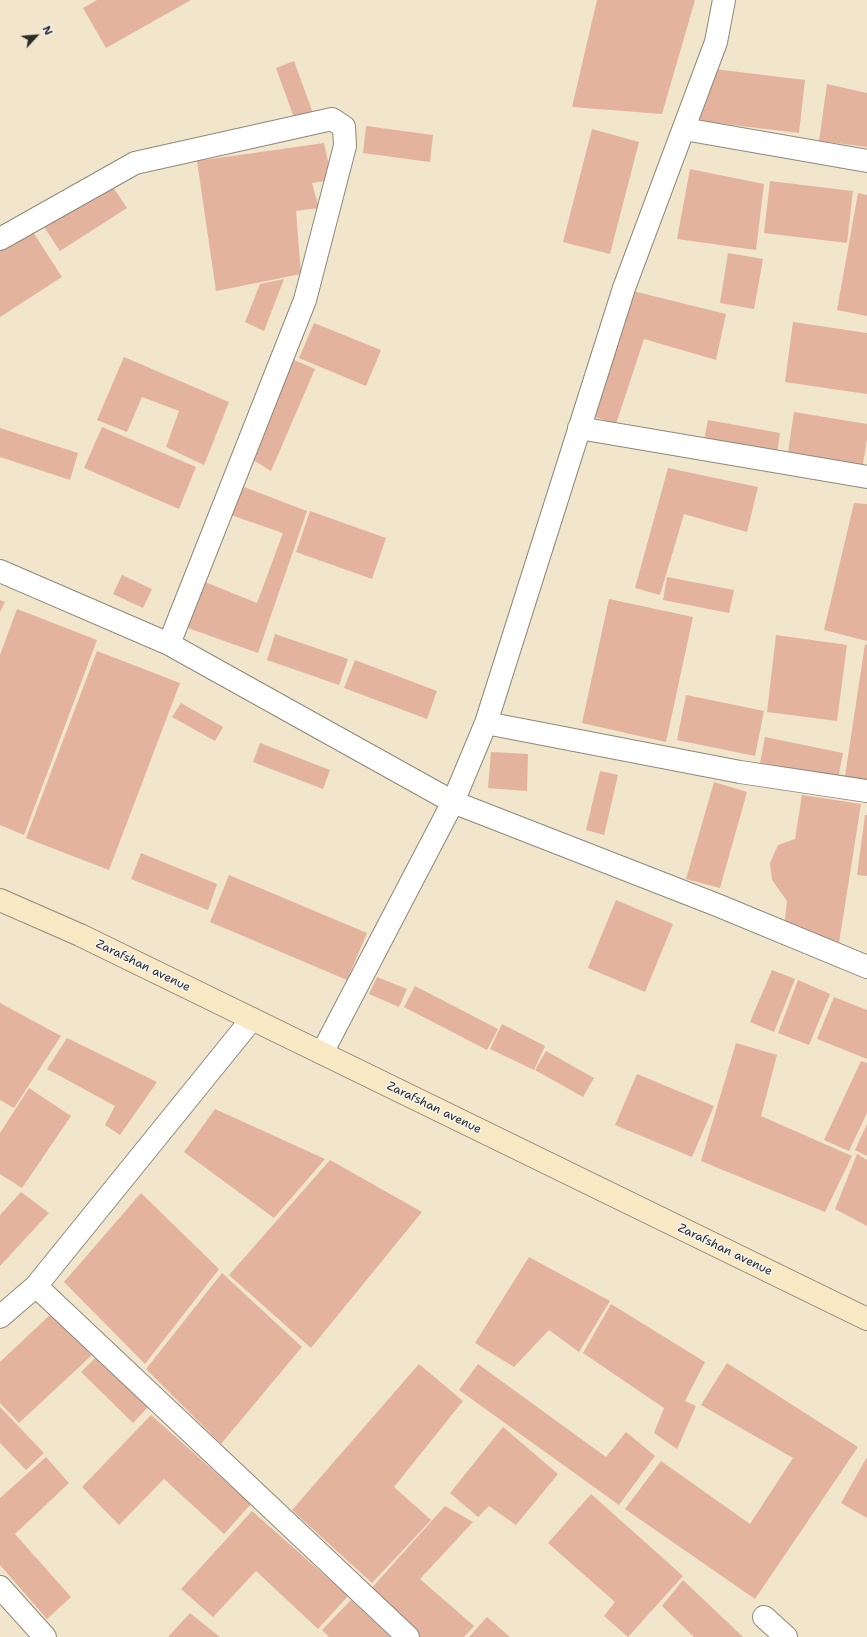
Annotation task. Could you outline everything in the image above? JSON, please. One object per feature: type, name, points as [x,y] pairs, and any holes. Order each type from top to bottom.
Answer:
[{"type":"main road","name":"Zarafshan avenue","points":[[0,900],[80,935],[867,1319]]},
{"type":"street","points":[[322,1053],[453,802],[486,723],[624,288],[716,42],[724,0]]},
{"type":"street","points":[[0,239],[135,163],[332,119],[344,127],[345,146],[305,300],[169,644]]},
{"type":"street","points":[[684,129],[867,161]]},
{"type":"street","points":[[579,428],[867,477]]},
{"type":"street","points":[[0,571],[169,644],[453,802],[717,905],[867,967]]},
{"type":"street","points":[[486,723],[740,772],[867,791]]},
{"type":"street","points":[[0,1317],[36,1286],[252,1019]]},
{"type":"street","points":[[36,1286],[408,1637]]},
{"type":"street","points":[[0,1587],[45,1637]]},
{"type":"street","points":[[764,1617],[786,1637]]},
{"type":"building","points":[[97,0],[191,0],[106,48],[83,8]]},
{"type":"building","points":[[597,0],[695,0],[662,114],[572,107]]},
{"type":"building","points":[[294,61],[314,116],[296,123],[276,68]]},
{"type":"building","points":[[706,68],[805,80],[799,133],[700,121]]},
{"type":"building","points":[[827,84],[867,93],[867,147],[819,141]]},
{"type":"building","points":[[366,126],[433,135],[430,162],[363,153]]},
{"type":"building","points":[[592,129],[639,142],[610,254],[563,242]]},
{"type":"building","points":[[324,143],[332,180],[312,183],[319,208],[296,211],[301,274],[216,291],[197,161]]},
{"type":"building","points":[[690,169],[764,184],[756,250],[677,239]]},
{"type":"building","points":[[770,181],[853,191],[847,243],[764,233]]},
{"type":"building","points":[[111,184],[127,208],[60,251],[44,227]]},
{"type":"building","points":[[858,193],[867,195],[867,316],[837,310]]},
{"type":"building","points":[[31,229],[62,277],[0,317],[0,248]]},
{"type":"building","points":[[728,253],[763,259],[754,309],[720,303]]},
{"type":"building","points":[[284,279],[264,331],[245,322],[260,284]]},
{"type":"building","points":[[633,291],[726,314],[716,360],[644,339],[616,424],[592,416]]},
{"type":"building","points":[[793,322],[867,333],[867,394],[785,382]]},
{"type":"building","points":[[314,323],[381,350],[366,386],[299,358]]},
{"type":"building","points":[[124,357],[229,402],[204,465],[166,447],[179,411],[142,397],[127,432],[97,420]]},
{"type":"building","points":[[292,359],[315,369],[271,471],[250,458]]},
{"type":"building","points":[[794,412],[867,424],[867,439],[862,470],[787,459]]},
{"type":"building","points":[[708,420],[780,433],[777,453],[704,440]]},
{"type":"building","points":[[102,427],[196,467],[179,509],[84,468]]},
{"type":"building","points":[[0,428],[78,453],[70,480],[0,457]]},
{"type":"building","points":[[668,468],[758,487],[747,532],[684,514],[660,595],[635,588]]},
{"type":"building","points":[[236,484],[307,511],[258,653],[185,627],[200,580],[257,603],[283,533],[225,513]]},
{"type":"building","points":[[854,503],[867,504],[867,641],[824,630]]},
{"type":"building","points":[[310,511],[386,538],[372,579],[296,552]]},
{"type":"building","points":[[122,575],[152,589],[143,608],[113,594]]},
{"type":"building","points":[[667,577],[734,590],[729,613],[663,600]]},
{"type":"building","points":[[609,599],[693,617],[666,742],[582,723]]},
{"type":"building","points":[[0,600],[5,602],[0,612]]},
{"type":"building","points":[[17,609],[97,640],[24,835],[0,825],[0,655]]},
{"type":"building","points":[[275,634],[348,659],[339,685],[267,660]]},
{"type":"building","points":[[776,635],[847,645],[837,721],[767,712]]},
{"type":"building","points":[[865,644],[867,645],[867,780],[845,776]]},
{"type":"building","points":[[97,651],[180,683],[109,870],[26,838]]},
{"type":"building","points":[[355,660],[437,691],[427,719],[344,688]]},
{"type":"building","points":[[686,695],[764,711],[755,756],[677,740]]},
{"type":"building","points":[[181,703],[223,727],[215,741],[172,717]]},
{"type":"building","points":[[765,737],[843,753],[838,779],[760,763]]},
{"type":"building","points":[[260,743],[330,770],[323,789],[253,762]]},
{"type":"building","points":[[491,752],[528,754],[527,791],[488,788]]},
{"type":"building","points":[[600,771],[618,775],[604,835],[586,830]]},
{"type":"building","points":[[714,782],[747,792],[720,888],[686,879]]},
{"type":"building","points":[[802,795],[861,804],[839,943],[784,927],[787,901],[772,880],[770,863],[778,845],[795,839]]},
{"type":"building","points":[[865,815],[867,815],[867,876],[857,875]]},
{"type":"building","points":[[141,853],[217,884],[208,910],[131,879]]},
{"type":"building","points":[[229,875],[367,933],[347,980],[210,922]]},
{"type":"building","points":[[616,900],[673,924],[645,992],[588,968]]},
{"type":"building","points":[[772,970],[795,979],[774,1032],[750,1022]]},
{"type":"building","points":[[377,977],[407,989],[399,1007],[369,994]]},
{"type":"building","points":[[798,980],[830,994],[809,1045],[778,1033]]},
{"type":"building","points":[[415,986],[498,1029],[487,1050],[404,1007]]},
{"type":"building","points":[[834,997],[867,1010],[867,1059],[817,1039]]},
{"type":"building","points":[[0,1003],[61,1036],[14,1108],[0,1100]]},
{"type":"building","points":[[502,1024],[545,1046],[534,1070],[490,1049]]},
{"type":"building","points":[[67,1038],[157,1082],[120,1135],[105,1125],[115,1106],[47,1069]]},
{"type":"building","points":[[736,1043],[777,1055],[761,1116],[852,1156],[825,1212],[701,1161]]},
{"type":"building","points":[[546,1051],[594,1078],[583,1097],[535,1070]]},
{"type":"building","points":[[861,1061],[867,1063],[867,1113],[849,1151],[824,1140]]},
{"type":"building","points":[[637,1074],[714,1106],[692,1157],[615,1125]]},
{"type":"building","points":[[29,1088],[71,1116],[22,1188],[0,1174],[0,1133]]},
{"type":"building","points":[[215,1109],[325,1159],[274,1218],[184,1152]]},
{"type":"building","points":[[867,1124],[867,1156],[855,1150]]},
{"type":"building","points":[[857,1154],[867,1160],[867,1226],[835,1209]]},
{"type":"building","points":[[330,1160],[422,1212],[311,1348],[229,1275]]},
{"type":"building","points":[[21,1192],[49,1213],[0,1266],[0,1215]]},
{"type":"building","points":[[141,1193],[219,1269],[145,1364],[64,1282]]},
{"type":"building","points":[[529,1257],[610,1301],[579,1352],[549,1330],[514,1367],[475,1343]]},
{"type":"building","points":[[222,1273],[302,1347],[221,1444],[146,1369]]},
{"type":"building","points":[[611,1304],[705,1362],[685,1401],[696,1406],[677,1449],[654,1433],[664,1408],[583,1353]]},
{"type":"building","points":[[52,1313],[92,1355],[19,1423],[0,1403],[0,1362]]},
{"type":"building","points":[[96,1357],[148,1407],[133,1423],[81,1372]]},
{"type":"building","points":[[727,1363],[858,1447],[755,1599],[625,1509],[661,1461],[750,1524],[793,1458],[701,1405]]},
{"type":"building","points":[[419,1364],[463,1401],[394,1487],[431,1520],[372,1583],[292,1510]]},
{"type":"building","points":[[478,1364],[606,1457],[626,1432],[655,1456],[619,1505],[459,1390]]},
{"type":"building","points":[[0,1407],[44,1453],[26,1470],[0,1443]]},
{"type":"building","points":[[151,1415],[251,1504],[224,1534],[164,1479],[119,1525],[82,1487]]},
{"type":"building","points":[[503,1427],[558,1474],[516,1525],[489,1506],[478,1517],[450,1493]]},
{"type":"building","points":[[46,1457],[69,1483],[15,1534],[71,1597],[47,1619],[0,1565],[0,1498]]},
{"type":"building","points":[[867,1457],[867,1518],[841,1503]]},
{"type":"building","points":[[591,1494],[683,1576],[628,1637],[604,1616],[615,1602],[548,1543]]},
{"type":"building","points":[[445,1506],[473,1522],[420,1579],[474,1626],[464,1637],[419,1637],[369,1591]]},
{"type":"building","points":[[252,1511],[348,1596],[318,1629],[256,1571],[213,1617],[181,1589]]},
{"type":"building","points":[[683,1580],[743,1637],[694,1637],[662,1606]]},
{"type":"building","points":[[351,1600],[391,1637],[329,1637],[322,1630]]},
{"type":"building","points":[[190,1613],[220,1637],[168,1637]]},
{"type":"building","points":[[487,1617],[510,1637],[469,1637]]}]
